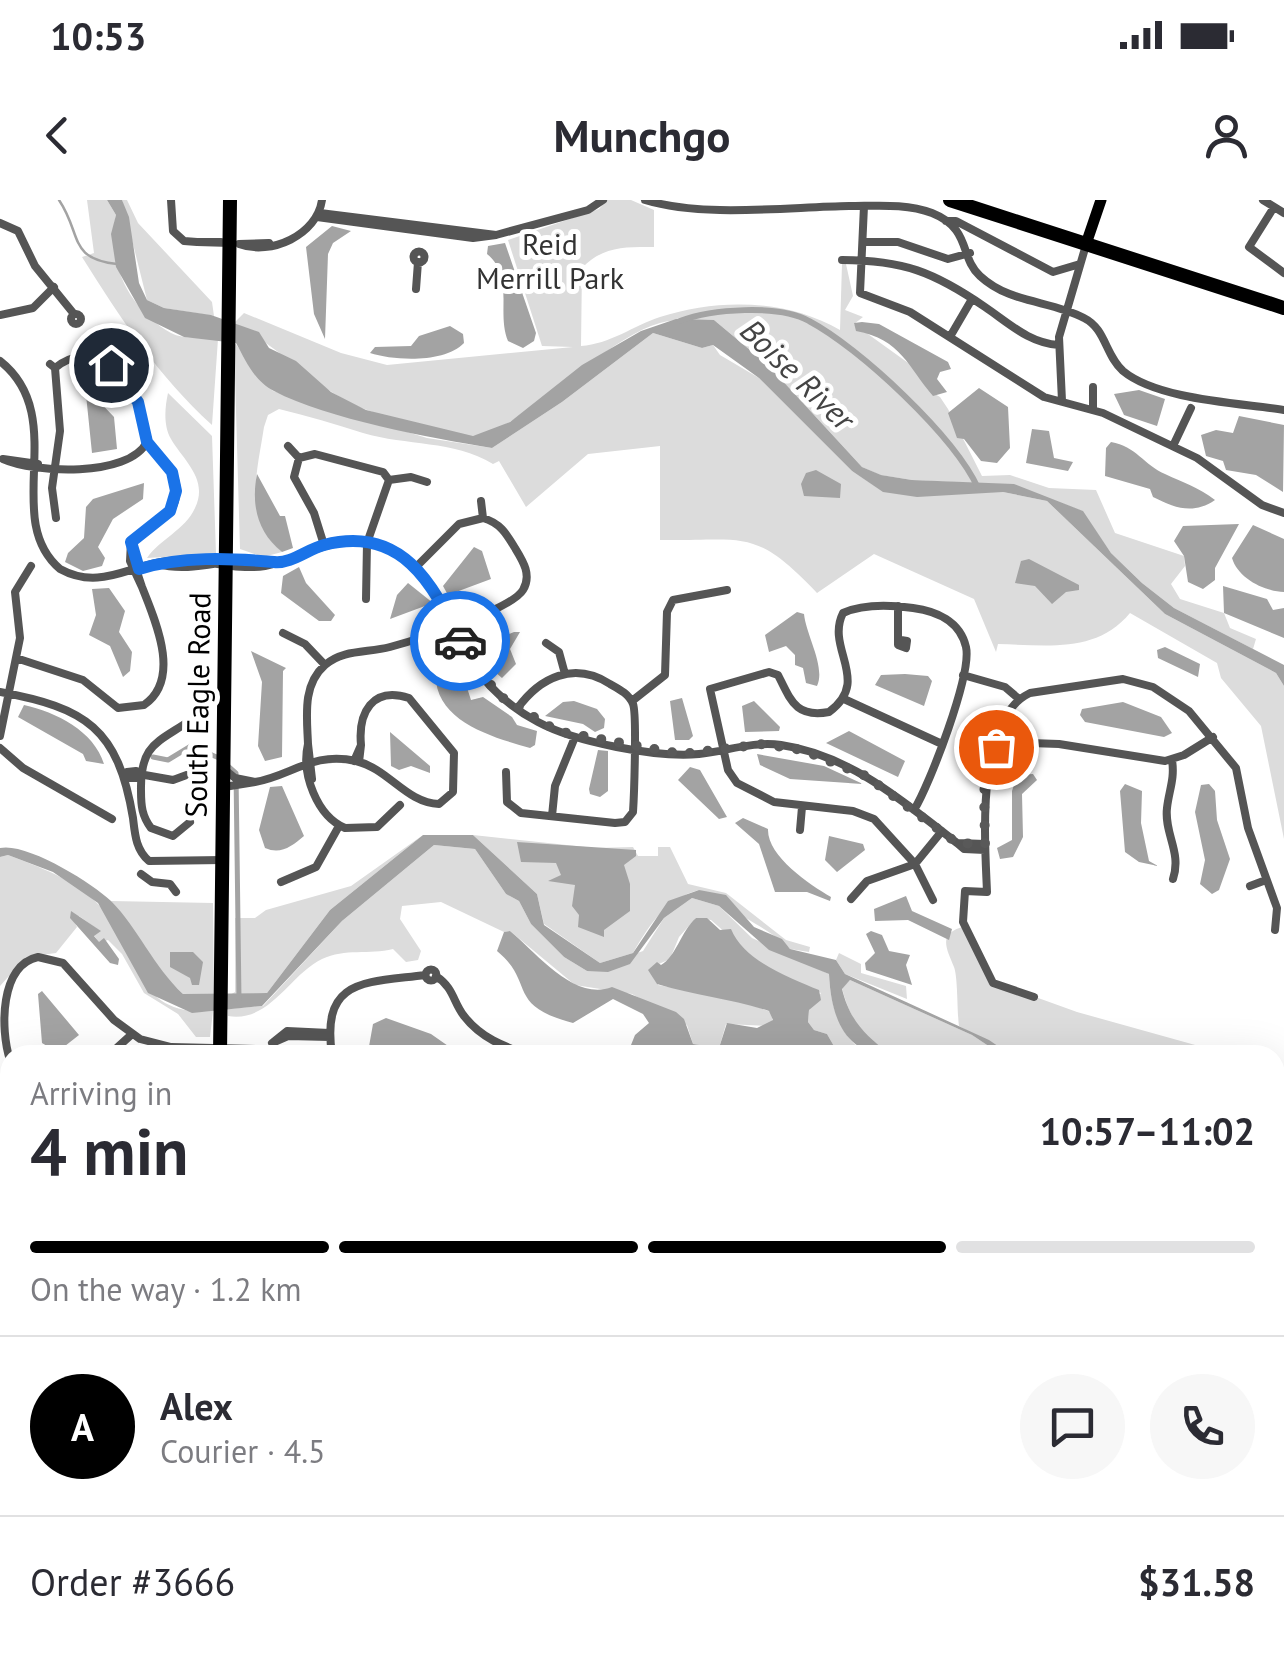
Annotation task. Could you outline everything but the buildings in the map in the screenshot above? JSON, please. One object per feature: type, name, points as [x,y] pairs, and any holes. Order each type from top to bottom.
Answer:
[{"type":"highway","name":"South Eagle Road","points":[[224,1045],[221,995],[227,200]]},
{"type":"highway","points":[[950,200],[1284,308]]},
{"type":"main road","points":[[1086,244],[1101,200]]},
{"type":"street","points":[[172,200],[173,231],[184,241],[269,244],[298,236],[318,215],[322,200]]},
{"type":"street","points":[[318,215],[473,238],[588,210],[600,200]]},
{"type":"street","points":[[645,200],[692,208],[909,208],[956,221],[1053,272],[1080,264]]},
{"type":"street","points":[[1262,200],[1284,213]]},
{"type":"street","points":[[864,206],[865,260],[858,290],[951,335],[1044,397],[1093,410],[1172,446],[1217,470],[1262,505],[1284,513]]},
{"type":"street","points":[[1274,207],[1249,246],[1284,274]]},
{"type":"street","points":[[946,221],[971,256],[973,268],[985,280],[1018,298],[1059,308],[1094,324],[1115,362],[1133,378],[1188,396],[1284,410]]},
{"type":"street","points":[[0,222],[18,231],[35,266],[74,314]]},
{"type":"street","points":[[416,289],[418,262],[413,258],[419,252],[422,229]]},
{"type":"street","points":[[865,242],[898,242],[948,258],[971,256]]},
{"type":"street","points":[[1062,401],[1059,308],[1086,244]]},
{"type":"street","points":[[842,260],[897,262],[972,299],[1034,341],[1059,346]]},
{"type":"street","points":[[0,315],[32,308],[54,287]]},
{"type":"street","points":[[951,335],[972,299]]},
{"type":"street","points":[[16,658],[83,680],[118,708],[144,705],[160,687],[161,640],[132,557],[134,537],[167,515],[176,496],[170,466],[147,442],[138,402],[107,361],[91,357],[53,366],[60,432],[55,467],[56,518]]},
{"type":"street","points":[[0,361],[20,383],[27,403],[20,466]]},
{"type":"street","points":[[1093,386],[1093,410]]},
{"type":"street","points":[[1172,446],[1191,408]]},
{"type":"street","points":[[2,458],[20,466],[106,466],[138,452],[147,442]]},
{"type":"street","points":[[288,446],[299,458]]},
{"type":"street","points":[[299,458],[315,454],[379,471],[389,480]]},
{"type":"street","points":[[299,458],[294,476],[314,513],[324,545]]},
{"type":"street","points":[[389,480],[410,477],[427,482]]},
{"type":"street","points":[[366,600],[366,543],[389,480]]},
{"type":"street","points":[[480,500],[483,518]]},
{"type":"street","points":[[409,794],[387,820],[371,829],[338,826],[319,806],[308,744],[308,697],[314,680],[325,665],[342,655],[388,648],[512,601],[526,582],[524,563],[504,530],[483,518],[459,524],[416,567]]},
{"type":"street","points":[[26,535],[40,554],[84,578],[108,578],[158,564],[274,562],[324,545],[366,543],[392,551],[416,567],[437,592],[480,673],[518,710],[575,736],[682,754],[775,744],[816,754],[866,776],[957,843],[985,847]]},
{"type":"street","points":[[0,736],[5,693],[20,632],[15,592],[40,554]]},
{"type":"street","points":[[632,701],[665,674],[667,612],[673,600],[728,590]]},
{"type":"street","points":[[898,606],[900,640]]},
{"type":"street","points":[[914,810],[930,783],[963,675],[966,646],[954,625],[933,612],[898,606],[854,608],[843,613],[837,626],[848,677],[844,699],[829,712],[804,712],[788,700],[778,676],[762,671],[710,690],[728,770],[737,783],[774,802],[866,815],[888,830],[915,864],[934,900]]},
{"type":"street","points":[[283,633],[305,644],[325,665]]},
{"type":"street","points":[[546,643],[559,652],[565,674]]},
{"type":"street","points":[[518,710],[538,686],[565,674],[600,678],[632,701]]},
{"type":"street","points":[[963,675],[1005,688],[1019,699]]},
{"type":"street","points":[[1034,997],[996,988],[965,928],[965,891],[986,892],[984,791],[1005,717],[1019,699],[1100,680],[1134,680],[1179,703],[1212,736],[1236,768],[1248,828],[1277,908],[1275,930]]},
{"type":"street","points":[[5,693],[56,703],[82,717],[109,742],[126,776],[139,849],[149,861],[223,860]]},
{"type":"street","points":[[224,787],[255,782],[309,763],[357,762],[386,774],[409,794],[439,804],[454,788],[454,752],[409,698],[382,697],[366,707],[360,720],[362,745],[357,762]]},
{"type":"street","points":[[844,699],[942,744]]},
{"type":"street","points":[[506,772],[505,795],[511,807],[615,824],[631,815],[632,701]]},
{"type":"street","points":[[190,822],[174,836],[154,832],[142,814],[139,774],[152,744],[192,720]]},
{"type":"street","points":[[552,816],[556,786],[575,736]]},
{"type":"street","points":[[998,742],[1059,744],[1172,760],[1212,736]]},
{"type":"street","points":[[0,748],[24,768],[112,819]]},
{"type":"street","points":[[1172,760],[1174,784],[1167,810],[1177,853],[1173,879]]},
{"type":"street","points":[[224,769],[235,778],[255,782]]},
{"type":"street","points":[[126,776],[139,774],[173,780],[192,772]]},
{"type":"street","points":[[800,830],[802,807]]},
{"type":"street","points":[[281,882],[316,867],[338,826]]},
{"type":"street","points":[[851,899],[868,881],[915,864],[942,831]]},
{"type":"street","points":[[141,874],[152,882],[170,886],[171,862]]},
{"type":"street","points":[[1250,886],[1266,880]]},
{"type":"street","points":[[5,1045],[6,986],[16,969],[35,957],[63,963],[132,1035],[159,1045]]},
{"type":"street","points":[[331,1045],[332,1005],[347,990],[425,975],[431,970],[452,989],[462,1014],[484,1036],[505,1045]]},
{"type":"street","points":[[120,1045],[132,1035]]},
{"type":"street","points":[[270,1045],[278,1035],[330,1035]]},
{"type":"green space","points":[[87,200],[107,200],[116,215],[114,250],[118,267],[144,311],[176,335],[218,339],[212,425],[157,367],[82,257],[94,253]]},
{"type":"green space","points":[[122,200],[127,200],[138,223],[212,302],[214,316],[164,308],[147,300]]},
{"type":"green space","name":"Reid Merrill Park","points":[[607,200],[631,200],[654,210],[654,247],[606,252],[582,268],[581,346],[612,338],[660,317],[729,305],[775,307],[840,330],[842,264],[846,264],[853,296],[845,310],[863,317],[854,324],[918,370],[928,390],[940,397],[948,409],[982,476],[1010,475],[1049,488],[1096,490],[1115,533],[1184,556],[1185,566],[1171,584],[1180,599],[1224,613],[1230,628],[1256,639],[1253,649],[1174,608],[1142,583],[1111,553],[1082,511],[1014,485],[912,480],[880,475],[862,467],[768,365],[714,320],[666,321],[637,332],[512,421],[471,436],[419,426],[349,402],[234,323],[244,313],[341,353],[387,365],[573,347],[542,346],[508,240],[599,209]]},
{"type":"green space","points":[[653,333],[702,348],[713,345],[720,355],[759,378],[852,471],[884,492],[1003,492],[1047,501],[1165,614],[1276,673],[1284,686],[1284,839],[1261,726],[1221,678],[1217,663],[1130,613],[1117,626],[1086,641],[998,644],[996,652],[974,599],[874,554],[817,593],[762,547],[731,540],[660,540],[660,446],[588,454],[526,507],[499,461],[493,464],[462,451],[380,437],[279,409],[268,415],[264,427],[256,494],[262,524],[282,552],[263,557],[240,549],[234,342],[273,391],[427,438],[492,448],[562,402]]},
{"type":"green space","points":[[168,393],[212,436],[216,554],[147,558],[185,522],[198,498],[197,479],[167,428]]},
{"type":"green space","points":[[423,835],[330,910],[267,993],[228,996],[235,992],[235,918],[255,918],[266,910],[351,886]]},
{"type":"green space","points":[[473,835],[595,848],[633,847],[638,856],[658,856],[658,847],[670,847],[688,884],[726,893],[786,940],[810,947],[809,952],[790,949],[699,890],[668,906],[633,953],[600,963],[544,924],[537,894]]},
{"type":"green space","points":[[434,845],[475,849],[506,894],[519,901],[531,924],[564,957],[587,971],[643,951],[664,918],[692,898],[719,906],[752,938],[829,974],[839,1022],[856,1045],[833,1045],[827,1034],[814,1030],[808,1022],[809,1010],[821,993],[767,969],[711,920],[696,918],[679,937],[670,959],[659,964],[658,985],[738,1000],[771,1012],[773,1022],[767,1026],[726,1024],[720,1045],[700,1045],[693,1044],[687,1025],[632,994],[575,985],[510,931],[504,932],[441,902],[402,906],[400,919],[421,951],[418,960],[406,962],[393,949],[331,956],[310,966],[256,1012],[228,1016],[228,1009],[263,1006],[342,921]]},
{"type":"green space","points":[[8,855],[56,874],[97,903],[151,992],[186,1010],[213,1011],[210,1037],[196,1037],[178,1014],[144,993],[122,954],[108,940],[99,943],[94,935],[100,931],[79,916],[74,921],[77,927],[56,953],[26,957],[0,986],[0,857]]},
{"type":"green space","points":[[111,901],[213,903],[214,995],[183,994],[158,971]]},
{"type":"green space","points":[[966,926],[997,983],[1077,1012],[1195,1045],[993,1045],[959,1026],[955,972],[946,942],[957,929]]},
{"type":"green space","points":[[839,953],[861,964],[861,973],[906,986],[907,999],[845,974],[836,960]]},
{"type":"green space","points":[[850,980],[987,1045],[873,1045],[848,1008],[842,988]]},
{"type":"shaded area","points":[[107,200],[122,200],[129,217],[139,283],[147,300],[164,308],[211,315],[259,332],[269,348],[296,361],[331,392],[366,410],[473,436],[510,422],[582,365],[641,331],[676,319],[714,320],[768,365],[862,467],[912,480],[1014,484],[1083,511],[1111,553],[1174,608],[1284,665],[1284,686],[1276,673],[1165,614],[1047,501],[1003,492],[917,497],[883,492],[852,471],[759,378],[713,345],[702,348],[653,333],[562,402],[492,448],[380,426],[296,401],[261,382],[236,343],[184,337],[145,318],[116,267],[111,234],[116,215]]},
{"type":"shaded area","points":[[332,226],[351,231],[333,243],[328,254],[325,339],[314,314],[306,247]]},
{"type":"shaded area","points":[[505,243],[536,333],[534,341],[523,348],[508,341],[503,284],[487,254],[488,246]]},
{"type":"shaded area","points":[[854,323],[879,324],[948,362],[951,369],[940,372],[937,379],[947,392],[933,396],[894,347],[856,331]]},
{"type":"shaded area","points":[[450,326],[463,334],[464,343],[445,354],[406,359],[370,353],[375,347],[411,346],[419,336]]},
{"type":"shaded area","points":[[85,385],[95,387],[95,397],[114,417],[117,449],[92,453]]},
{"type":"shaded area","points":[[979,388],[1008,407],[1010,448],[997,463],[981,461],[964,439],[957,438],[948,413]]},
{"type":"shaded area","points":[[1139,390],[1165,399],[1157,426],[1124,415],[1114,394]]},
{"type":"shaded area","points":[[1239,416],[1284,425],[1283,492],[1256,475],[1226,470],[1223,461],[1206,456],[1201,435],[1216,430],[1233,433]]},
{"type":"shaded area","points":[[1032,429],[1049,431],[1054,458],[1073,462],[1068,471],[1026,463]]},
{"type":"shaded area","points":[[1111,442],[1127,447],[1158,470],[1215,500],[1192,509],[1176,507],[1153,497],[1150,489],[1105,476],[1106,448]]},
{"type":"shaded area","points":[[816,470],[841,484],[840,498],[804,496],[801,484],[806,473]]},
{"type":"shaded area","points":[[257,474],[280,516],[285,516],[293,548],[282,552],[262,526],[256,507]]},
{"type":"shaded area","points":[[144,483],[143,499],[113,519],[98,547],[105,558],[102,566],[83,571],[65,562],[68,553],[84,538],[86,507],[93,499]]},
{"type":"shaded area","points":[[1239,524],[1215,568],[1215,580],[1203,589],[1188,582],[1184,556],[1174,541],[1183,526]]},
{"type":"shaded area","points":[[1253,525],[1284,539],[1284,592],[1252,582],[1235,565],[1232,558]]},
{"type":"shaded area","points":[[474,547],[482,551],[491,579],[448,595],[443,586]]},
{"type":"shaded area","points":[[1029,559],[1079,585],[1079,590],[1066,592],[1052,604],[1035,586],[1015,583],[1021,561]]},
{"type":"shaded area","points":[[299,567],[306,583],[335,615],[331,621],[319,621],[281,593],[283,576]]},
{"type":"shaded area","points":[[408,583],[433,603],[390,619],[397,595]]},
{"type":"shaded area","points":[[1223,586],[1267,599],[1273,610],[1284,608],[1284,638],[1224,613]]},
{"type":"shaded area","points":[[109,588],[125,611],[119,632],[132,652],[130,671],[123,677],[110,646],[89,635],[96,615],[92,589]]},
{"type":"shaded area","points":[[797,612],[804,614],[817,660],[817,686],[806,683],[803,668],[795,665],[795,655],[786,646],[769,652],[765,635]]},
{"type":"shaded area","points":[[520,632],[510,649],[516,664],[502,678],[473,653],[475,648]]},
{"type":"shaded area","points":[[1165,647],[1200,664],[1198,677],[1158,658],[1157,650]]},
{"type":"shaded area","points":[[251,651],[286,668],[282,757],[265,761],[258,746],[262,682]]},
{"type":"shaded area","points":[[457,657],[471,700],[483,697],[517,725],[537,731],[535,745],[530,748],[496,737],[464,722],[451,711],[436,682],[437,663]]},
{"type":"shaded area","points":[[881,675],[928,676],[932,681],[924,706],[875,685]]},
{"type":"shaded area","points":[[682,698],[693,736],[689,740],[675,740],[670,701]]},
{"type":"shaded area","points":[[574,701],[597,709],[605,719],[604,728],[595,732],[583,724],[545,716],[563,702]]},
{"type":"shaded area","points":[[754,701],[780,727],[779,731],[745,732],[742,706]]},
{"type":"shaded area","points":[[1123,702],[1161,717],[1172,733],[1164,737],[1085,722],[1080,715],[1082,709]]},
{"type":"shaded area","points":[[24,705],[49,713],[83,733],[104,764],[86,761],[83,754],[18,717]]},
{"type":"shaded area","points":[[849,731],[905,761],[898,777],[826,743]]},
{"type":"shaded area","points":[[390,732],[430,766],[430,773],[411,766],[399,770],[391,766]]},
{"type":"shaded area","points":[[598,750],[608,751],[608,791],[600,797],[590,794],[589,789]]},
{"type":"shaded area","points":[[757,754],[824,766],[863,784],[790,779],[760,765]]},
{"type":"shaded area","points":[[690,767],[700,770],[727,817],[719,819],[678,780]]},
{"type":"shaded area","points":[[1033,774],[1037,780],[1022,794],[1023,837],[1013,857],[1000,859],[997,848],[1012,840],[1012,791],[1017,775]]},
{"type":"shaded area","points":[[1125,784],[1142,791],[1141,823],[1149,861],[1158,866],[1139,862],[1125,852],[1120,791]]},
{"type":"shaded area","points":[[1209,784],[1215,791],[1217,820],[1230,859],[1219,890],[1212,894],[1200,884],[1205,860],[1195,812],[1201,785]]},
{"type":"shaded area","points":[[282,786],[304,836],[286,848],[271,850],[265,848],[259,830],[270,787]]},
{"type":"shaded area","points":[[743,818],[768,829],[774,849],[782,859],[831,897],[830,901],[807,892],[775,892],[759,844],[735,823]]},
{"type":"shaded area","points":[[423,835],[473,835],[537,894],[544,925],[600,963],[633,953],[668,901],[699,890],[726,895],[754,927],[782,939],[790,949],[836,960],[845,974],[996,1045],[987,1045],[850,980],[842,989],[849,1010],[879,1045],[858,1045],[837,1018],[829,974],[769,950],[719,906],[692,898],[664,918],[630,964],[608,972],[587,971],[564,957],[531,924],[519,901],[506,894],[475,849],[434,845],[342,921],[262,1006],[192,1013],[148,993],[98,903],[53,872],[8,855],[0,857],[0,848],[41,857],[102,893],[183,994],[267,993],[330,910]]},
{"type":"shaded area","points":[[829,836],[863,844],[865,850],[837,872],[825,860]]},
{"type":"shaded area","points":[[517,842],[636,850],[636,856],[624,865],[630,884],[630,911],[604,930],[604,937],[578,927],[579,915],[572,906],[575,885],[548,881],[561,875],[556,863],[521,862]]},
{"type":"shaded area","points":[[906,896],[912,911],[952,929],[949,940],[908,920],[875,921],[874,909]]},
{"type":"shaded area","points":[[71,911],[101,931],[94,936],[99,942],[104,938],[119,959],[118,965],[110,963],[70,918]]},
{"type":"shaded area","points":[[696,918],[707,918],[720,930],[731,929],[757,959],[819,990],[821,1000],[809,1010],[808,1022],[814,1030],[827,1034],[833,1045],[720,1045],[727,1023],[757,1028],[773,1020],[769,1011],[657,984],[648,970],[657,962],[661,965],[666,961]]},
{"type":"shaded area","points":[[510,931],[556,973],[584,988],[612,987],[676,1012],[684,1019],[693,1044],[700,1045],[631,1045],[635,1035],[649,1023],[643,1014],[613,999],[573,1023],[538,1009],[497,951],[504,932]]},
{"type":"shaded area","points":[[871,931],[882,935],[889,951],[910,955],[906,965],[912,985],[866,970],[865,963],[875,953],[866,934]]},
{"type":"shaded area","points":[[170,952],[193,952],[203,962],[199,985],[192,985],[190,978],[170,967]]},
{"type":"shaded area","points":[[42,991],[79,1035],[66,1045],[42,1043],[38,994]]},
{"type":"shaded area","points":[[386,1018],[431,1034],[447,1045],[369,1045],[373,1024]]},
{"type":"waterway","points":[[59,200],[83,251],[90,257],[117,264]]},
{"type":"waterway","name":"Boise River","points":[[680,321],[745,310],[781,312],[809,321],[854,351],[904,395],[949,444],[978,488]]},
{"type":"waterway","points":[[153,757],[168,760],[191,746],[219,758]]},
{"type":"waterway","points":[[227,765],[236,773],[239,1000]]},
{"type":"way so far","points":[[460,641],[480,673],[503,698],[557,731],[682,754],[763,744],[802,750],[866,776],[957,843],[985,844],[984,791],[996,747]]},
{"type":"route","points":[[111,365],[138,402],[145,438],[170,466],[176,486],[175,501],[167,515],[131,542],[132,557],[139,569],[163,561],[278,562],[324,545],[366,543],[399,555],[422,573],[437,592],[460,641]]}]
